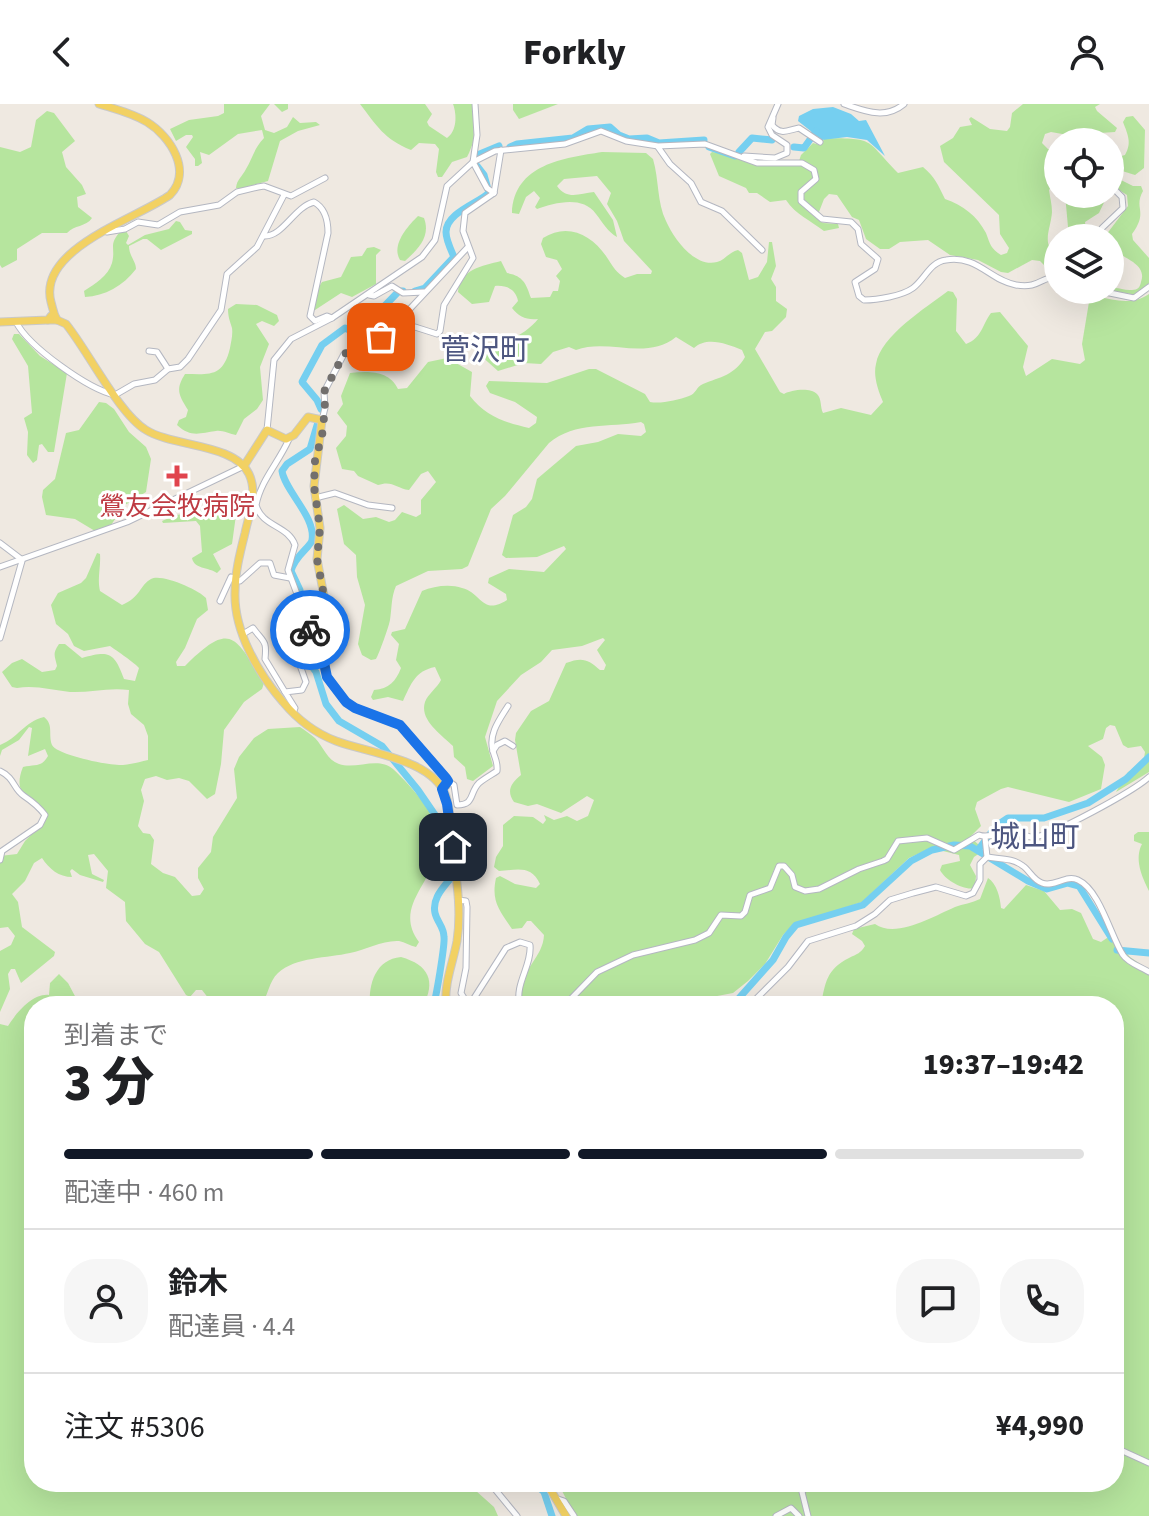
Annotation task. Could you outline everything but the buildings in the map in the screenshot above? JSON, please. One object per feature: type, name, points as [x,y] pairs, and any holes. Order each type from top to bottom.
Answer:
[{"type":"main road","points":[[52,320],[48,292],[54,271],[102,233],[170,195],[180,174],[177,156],[152,125],[134,115],[99,104]]},
{"type":"main road","points":[[0,322],[52,320],[69,328],[135,422],[145,430],[227,454],[254,454]]},
{"type":"main road","points":[[244,466],[267,430],[289,438],[308,417],[322,420],[322,436],[315,461],[314,499],[320,528],[317,559],[324,596],[302,623],[323,658],[327,677],[346,702],[400,725],[448,781],[442,789]]},
{"type":"main road","points":[[227,454],[244,466],[250,477],[253,495],[236,579],[235,602],[243,634],[265,677],[293,713],[312,729],[335,741],[423,770],[442,789],[447,804],[458,900],[457,941],[447,996]]},
{"type":"main road","points":[[553,1492],[566,1516]]},
{"type":"street","points":[[475,104],[477,135],[473,162],[490,190]]},
{"type":"street","points":[[844,104],[869,112],[889,113],[904,104]]},
{"type":"street","points":[[776,107],[772,125],[776,130],[786,132],[799,128],[820,142]]},
{"type":"street","points":[[739,156],[775,158],[787,153],[787,145],[772,135],[768,127],[776,107]]},
{"type":"street","points":[[267,430],[274,360],[279,351],[291,339],[332,318],[415,263],[428,251],[437,233],[447,186],[473,162],[501,150],[565,144],[596,131],[607,132],[626,141],[658,146],[705,144],[757,163],[802,163],[814,170],[816,179],[801,192],[801,201],[822,219],[851,222],[858,229],[861,244],[878,259],[875,269],[855,282],[855,289],[864,300],[913,288],[933,266],[949,259],[976,263],[1006,282],[1019,285],[1033,286],[1044,280]]},
{"type":"street","points":[[658,146],[670,164],[691,183],[701,202],[722,211],[762,250]]},
{"type":"street","points":[[391,329],[415,327],[437,334],[442,325],[444,305],[471,262],[472,254],[463,226],[465,213],[490,190],[501,150]]},
{"type":"street","points":[[102,233],[125,229],[138,222],[158,225],[180,212],[219,205],[245,189],[264,186],[284,195],[297,194],[325,178]]},
{"type":"street","points":[[15,321],[41,353],[101,392],[115,395],[134,384],[155,380],[168,369],[183,364],[208,332],[221,310],[227,274],[257,247],[284,195]]},
{"type":"street","points":[[264,236],[273,235],[302,206],[314,202],[318,204],[327,219],[328,233],[310,316],[315,321],[327,316],[332,318]]},
{"type":"street","points":[[1106,224],[1123,208]]},
{"type":"street","points":[[322,420],[324,392],[344,354],[368,345],[391,329],[468,247]]},
{"type":"street","points":[[368,294],[374,296],[392,286],[425,292]]},
{"type":"street","points":[[1124,296],[1134,298],[1149,287]]},
{"type":"street","points":[[149,351],[157,352],[168,369]]},
{"type":"street","points":[[285,692],[302,690],[306,685],[296,654],[302,623],[297,594],[290,578],[294,541],[289,534],[263,519],[256,505],[268,471],[289,438]]},
{"type":"street","points":[[0,567],[127,522],[244,466]]},
{"type":"street","points":[[314,499],[335,493],[368,505],[392,508]]},
{"type":"street","points":[[0,543],[22,560]]},
{"type":"street","points":[[0,638],[22,560]]},
{"type":"street","points":[[220,601],[231,577],[240,581],[256,565],[264,562],[270,563],[274,575],[290,578]]},
{"type":"street","points":[[243,634],[253,628],[265,643],[265,659],[295,708],[293,713]]},
{"type":"street","points":[[448,781],[454,785],[457,805],[469,803],[476,786],[497,771],[498,763],[491,743],[493,732],[508,706]]},
{"type":"street","points":[[493,752],[501,742],[513,746]]},
{"type":"street","points":[[0,771],[10,776],[21,794],[32,800],[45,815],[40,825],[2,851],[0,860]]},
{"type":"street","points":[[574,996],[597,972],[616,962],[695,940],[709,933],[721,915],[741,916],[750,895],[770,888],[779,866],[789,870],[795,887],[812,891],[887,859],[898,841],[927,838],[954,850],[979,835],[985,837],[1019,832],[1032,837],[1047,833],[1090,813],[1149,777]]},
{"type":"street","points":[[985,837],[987,857]]},
{"type":"street","points":[[987,857],[1023,865],[1040,883],[1048,885],[1072,878],[1080,880],[1107,917],[1124,957],[1149,972]]},
{"type":"street","points":[[759,996],[808,941],[856,926],[890,900],[936,887],[969,895],[977,888],[980,864],[987,857]]},
{"type":"street","points":[[458,900],[466,901],[467,907],[462,996]]},
{"type":"street","points":[[475,996],[506,948],[520,942],[530,945],[531,950],[521,978],[519,996]]},
{"type":"street","points":[[1124,1452],[1149,1463]]},
{"type":"street","points":[[497,1492],[517,1516]]},
{"type":"street","points":[[802,1492],[808,1516]]},
{"type":"street","points":[[558,1499],[564,1501],[574,1516]]},
{"type":"street","points":[[776,1516],[791,1508],[799,1516]]},
{"type":"green space","points":[[224,104],[270,104],[261,116],[265,130],[274,133],[287,127],[293,117],[300,123],[316,122],[320,125],[298,131],[280,141],[268,181],[239,189],[236,188],[237,182],[264,138],[262,130],[238,134],[209,155],[200,152],[202,163],[195,166],[195,159],[186,147],[192,135],[176,141],[170,129],[189,120],[218,116],[224,113]]},
{"type":"green space","points":[[274,104],[288,104],[288,109],[282,112]]},
{"type":"green space","points":[[360,104],[425,104],[432,114],[427,122],[429,126],[447,138],[455,122],[453,104],[473,104],[474,140],[467,157],[452,162],[442,177],[438,177],[439,149],[435,144],[419,143],[411,150],[402,146],[382,131]]},
{"type":"green space","points":[[513,104],[558,104],[519,119]]},
{"type":"green space","points":[[1023,104],[1100,104],[1095,107],[1097,111],[1117,128],[1044,128],[1044,208],[1051,208],[1052,212],[1050,224],[1044,224],[1044,265],[1032,260],[1008,273],[978,260],[950,255],[928,240],[900,242],[889,249],[880,249],[866,239],[859,220],[852,217],[837,195],[829,194],[824,199],[817,217],[823,223],[838,224],[839,228],[824,231],[799,214],[786,200],[770,202],[719,176],[710,154],[798,164],[801,155],[813,143],[820,145],[825,138],[862,140],[898,173],[923,167],[945,199],[974,216],[991,246],[1001,255],[1007,253],[1009,248],[1000,234],[999,215],[944,162],[940,146],[953,138],[960,127],[972,125],[971,117],[990,129],[1007,131],[1012,113]]},
{"type":"green space","points":[[47,111],[54,113],[75,141],[62,152],[66,167],[86,194],[77,197],[78,207],[92,218],[67,233],[42,233],[17,249],[17,260],[2,268],[0,147],[20,152],[31,147],[36,120]]},
{"type":"green space","points":[[1133,116],[1145,130],[1144,168],[1135,175],[1124,172],[1124,155],[1128,147],[1123,122],[1126,117]]},
{"type":"green space","points":[[602,152],[646,153],[653,159],[661,207],[674,236],[693,256],[709,263],[722,260],[738,250],[742,253],[749,280],[758,277],[767,262],[769,242],[772,242],[776,266],[771,279],[776,287],[776,301],[787,309],[786,317],[772,331],[765,332],[755,349],[780,392],[810,390],[820,398],[823,413],[841,408],[871,415],[883,402],[875,373],[886,343],[906,323],[948,291],[953,292],[957,299],[956,331],[966,344],[979,335],[991,313],[1000,312],[1028,346],[1023,367],[1026,376],[1052,359],[1080,364],[1085,360],[1082,344],[1089,304],[1124,304],[1124,300],[1149,294],[1149,772],[1116,792],[1128,772],[1143,765],[1145,752],[1141,746],[1128,748],[1123,745],[1115,726],[1110,725],[1103,739],[1088,746],[1102,757],[1105,765],[1101,789],[1069,802],[1008,787],[977,802],[975,809],[981,826],[970,837],[979,845],[980,853],[970,865],[976,876],[975,888],[955,884],[940,870],[942,865],[960,861],[959,855],[931,848],[909,858],[862,902],[794,924],[783,935],[765,964],[733,993],[717,996],[522,996],[523,982],[543,944],[544,935],[531,921],[527,921],[522,928],[512,929],[497,905],[496,878],[500,876],[515,884],[536,888],[540,884],[528,871],[499,871],[494,867],[503,846],[503,825],[514,816],[533,817],[543,824],[546,820],[544,815],[554,820],[567,816],[577,821],[588,816],[594,800],[587,796],[561,813],[537,804],[528,806],[514,802],[511,787],[521,775],[516,733],[531,711],[549,701],[566,663],[584,660],[604,670],[606,665],[597,650],[605,640],[552,650],[541,662],[521,675],[497,701],[485,737],[493,766],[473,781],[467,779],[465,767],[454,757],[453,746],[425,715],[425,702],[441,680],[435,667],[418,675],[403,701],[388,697],[373,700],[371,697],[374,690],[388,686],[399,673],[401,668],[396,660],[399,644],[391,635],[405,629],[422,591],[452,586],[469,591],[487,605],[507,600],[506,594],[488,583],[489,578],[509,569],[544,572],[566,549],[564,546],[537,557],[506,558],[502,555],[513,515],[532,499],[537,479],[576,446],[618,434],[641,436],[646,432],[644,424],[581,428],[549,443],[491,509],[468,566],[428,571],[396,586],[389,623],[376,659],[371,660],[362,655],[358,644],[365,605],[357,577],[356,555],[344,544],[337,509],[344,505],[363,519],[376,517],[389,522],[402,512],[416,517],[421,514],[421,500],[436,482],[428,471],[421,474],[409,490],[391,484],[378,485],[354,471],[342,469],[336,448],[346,436],[347,426],[337,413],[343,404],[341,396],[350,373],[377,373],[389,378],[398,389],[407,388],[428,362],[447,358],[472,372],[470,396],[482,409],[504,421],[529,428],[536,423],[537,417],[515,402],[490,393],[486,386],[489,381],[547,383],[596,369],[645,394],[650,402],[659,402],[691,395],[701,385],[737,368],[745,357],[742,350],[711,342],[694,348],[676,337],[652,347],[601,346],[576,350],[569,347],[553,352],[541,364],[524,363],[498,371],[470,346],[471,342],[492,344],[507,341],[538,319],[517,314],[512,308],[518,301],[515,293],[503,286],[495,286],[489,302],[472,304],[458,292],[463,278],[473,270],[501,261],[507,273],[523,281],[531,298],[550,297],[553,291],[558,291],[560,281],[556,276],[562,269],[557,260],[546,257],[541,244],[543,238],[552,233],[571,231],[587,238],[625,278],[651,274],[652,271],[624,241],[607,204],[611,193],[597,176],[564,179],[557,186],[570,195],[594,192],[613,220],[617,237],[583,204],[560,203],[537,209],[535,207],[540,198],[534,191],[526,197],[519,214],[512,213],[522,184],[531,174],[557,161]]},
{"type":"green space","points":[[1124,182],[1141,186],[1140,215],[1132,234],[1133,240],[1149,258],[1149,283],[1136,295],[1124,293],[1124,289],[1138,288],[1141,270],[1124,256],[1124,224],[1114,224],[1128,206],[1124,193]]},
{"type":"green space","points":[[1066,208],[1101,208],[1085,224],[1068,224]]},
{"type":"green space","points":[[418,216],[424,218],[426,225],[424,237],[405,261],[400,260],[399,242]]},
{"type":"green space","points":[[176,221],[192,234],[161,250],[147,239],[129,246],[136,269],[131,275],[106,292],[85,297],[84,291],[110,268],[113,244],[120,232],[126,231],[128,245],[145,235],[169,229]]},
{"type":"green space","points":[[367,248],[381,250],[376,255],[376,284],[352,297],[341,293],[315,310],[310,301],[322,282],[341,277],[351,257],[362,256]]},
{"type":"green space","points":[[236,304],[257,305],[277,315],[279,321],[274,326],[262,321],[256,324],[269,344],[260,367],[263,400],[244,419],[236,435],[218,431],[187,432],[177,425],[179,420],[186,417],[188,410],[180,396],[180,384],[185,374],[214,372],[223,365],[232,336],[228,309]]},
{"type":"green space","points":[[14,334],[19,334],[40,356],[67,373],[54,452],[48,452],[42,444],[39,445],[37,460],[33,463],[27,455],[28,432],[24,418],[32,413],[28,366],[12,339]]},
{"type":"green space","points":[[99,402],[114,409],[129,432],[146,447],[151,459],[146,492],[125,505],[111,525],[95,531],[75,519],[46,515],[42,497],[43,490],[55,479],[66,433],[79,430]]},
{"type":"green space","points":[[217,509],[236,515],[232,544],[213,554],[221,569],[217,573],[193,562],[192,558],[202,552],[200,526],[196,521],[162,521],[176,515]]},
{"type":"green space","points":[[97,553],[100,554],[100,591],[122,605],[133,599],[147,582],[156,578],[180,583],[196,591],[206,598],[208,610],[197,619],[176,662],[177,666],[185,666],[213,643],[231,640],[246,654],[264,683],[262,689],[244,702],[224,730],[215,794],[207,799],[189,781],[179,778],[167,780],[156,776],[145,779],[138,826],[154,840],[151,864],[175,877],[192,896],[200,895],[204,889],[198,878],[198,868],[211,852],[213,837],[237,798],[234,769],[239,757],[254,738],[268,729],[300,727],[339,764],[387,765],[419,796],[431,813],[437,827],[437,847],[431,869],[411,909],[412,930],[419,942],[416,947],[393,941],[350,953],[302,961],[278,973],[266,996],[207,996],[202,990],[196,990],[188,996],[159,952],[145,944],[126,921],[125,902],[106,888],[108,871],[94,854],[88,855],[92,874],[103,882],[80,875],[72,869],[72,877],[63,876],[51,869],[42,858],[34,863],[25,881],[12,894],[18,902],[22,927],[55,952],[54,956],[21,983],[15,969],[11,969],[8,974],[10,989],[0,1012],[0,951],[11,945],[15,936],[8,927],[0,928],[0,856],[17,854],[42,824],[43,811],[23,793],[20,775],[23,767],[40,764],[48,756],[45,749],[28,756],[32,728],[29,727],[19,740],[2,750],[0,756],[0,745],[31,722],[44,717],[50,726],[52,745],[63,752],[116,765],[148,760],[148,736],[144,725],[131,714],[129,690],[70,692],[37,687],[17,688],[12,687],[2,672],[22,659],[42,672],[55,670],[55,650],[59,644],[65,644],[82,658],[109,655],[117,663],[124,679],[135,681],[139,668],[126,657],[110,646],[84,651],[74,646],[68,634],[56,624],[51,605],[58,593],[86,578]]},
{"type":"green space","points":[[1149,832],[1149,891],[1139,862],[1142,844],[1134,841],[1134,835]]},
{"type":"green space","points":[[988,878],[998,891],[1001,908],[1004,909],[1026,885],[1044,891],[1060,910],[1072,909],[1081,913],[1093,939],[1101,942],[1107,938],[1114,939],[1130,957],[1149,970],[1149,1516],[575,1516],[563,1492],[1124,1492],[1124,996],[823,996],[826,983],[836,967],[865,946],[852,934],[854,929],[875,924],[884,928],[904,928],[980,899]]},
{"type":"green space","points":[[401,957],[411,960],[424,969],[429,982],[427,996],[370,996],[375,974],[392,959]]},
{"type":"green space","points":[[59,974],[75,996],[40,996],[49,995],[50,983]]},
{"type":"green space","points":[[24,1007],[24,1492],[477,1492],[494,1507],[498,1516],[0,1516],[0,1024],[8,1026]]},
{"type":"water","points":[[833,107],[859,121],[866,120],[885,156],[867,140],[847,137],[822,140],[798,121],[799,116],[813,109]]},
{"type":"waterway","points":[[510,147],[573,138],[588,129],[610,127],[629,139],[647,138],[659,143],[704,140]]},
{"type":"waterway","points":[[794,147],[804,148],[816,131]]},
{"type":"waterway","points":[[739,152],[752,138],[772,140]]},
{"type":"waterway","points":[[475,156],[499,146]]},
{"type":"waterway","points":[[709,147],[735,156]]},
{"type":"waterway","points":[[415,291],[425,288],[454,257],[446,235],[451,219],[489,193],[484,175],[477,166]]},
{"type":"waterway","points":[[321,409],[302,382],[322,345],[345,328],[369,339],[375,337],[372,319],[399,291],[403,291]]},
{"type":"waterway","points":[[318,422],[310,449],[287,464],[282,471],[312,531],[311,543],[291,571],[300,590],[301,652],[316,672],[326,704],[339,721],[382,746],[442,825],[450,879],[435,903],[444,942],[435,996]]},
{"type":"waterway","points":[[978,850],[996,826],[1008,818],[1044,818],[1088,803],[1126,779],[1149,757]]},
{"type":"waterway","points":[[741,996],[773,960],[796,925],[863,905],[911,861],[932,850],[954,845],[970,846],[1047,889],[1068,883],[1079,886],[1112,939]]},
{"type":"waterway","points":[[1117,950],[1149,953]]},
{"type":"waterway","points":[[544,1492],[552,1516]]},
{"type":"way so far","points":[[310,630],[324,596],[317,559],[320,521],[314,486],[315,461],[325,408],[324,392],[344,354],[381,337]]},
{"type":"place","name":"鶯友会牧病院","points":[[177,476]]},
{"type":"district","name":"菅沢町","points":[[485,350]]},
{"type":"district","name":"城山町","points":[[1035,837]]},
{"type":"route","points":[[310,630],[311,638],[323,658],[327,677],[346,702],[400,725],[448,781],[442,789],[453,847]]}]
